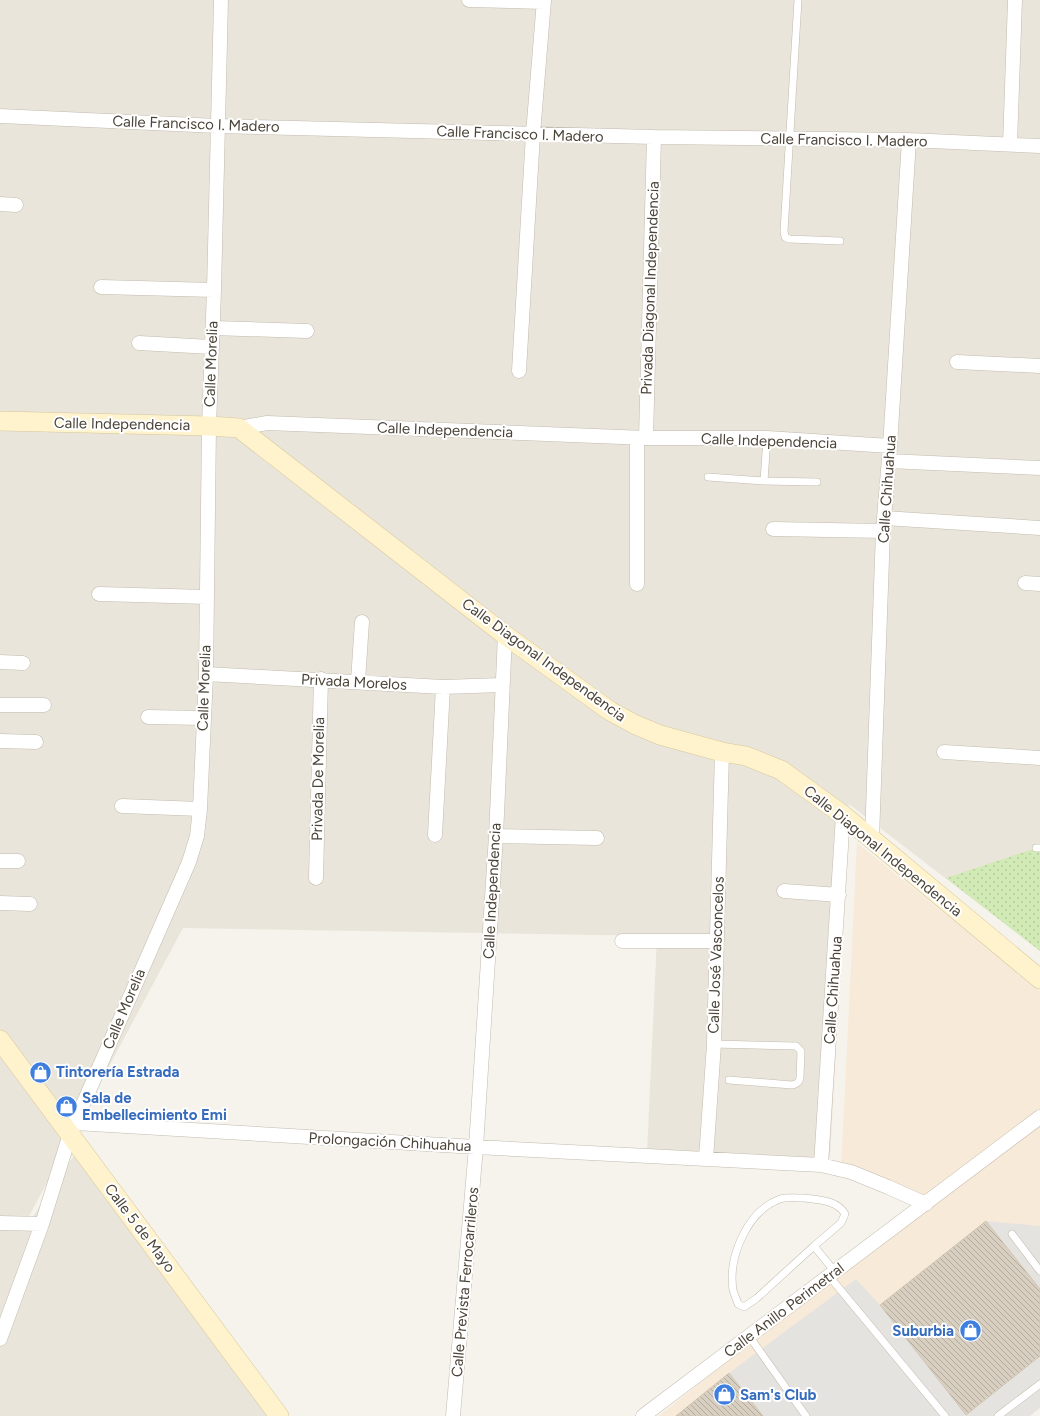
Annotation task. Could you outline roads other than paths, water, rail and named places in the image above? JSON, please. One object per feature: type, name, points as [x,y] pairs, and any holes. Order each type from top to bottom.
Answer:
[{"type":"main road","name":"Calle Independencia","points":[[0,421],[239,428]]},
{"type":"main road","name":"Calle Diagonal Independencia","points":[[239,428],[505,635],[610,711],[636,725],[660,735],[722,752],[746,756],[781,770],[844,815],[1040,979]]},
{"type":"main road","name":"Calle 5 de Mayo","points":[[0,1040],[73,1128],[280,1416]]},
{"type":"street","name":"Calle Morelia","points":[[0,1339],[42,1224],[73,1128],[189,862],[197,836],[200,810],[206,674],[209,426],[211,347],[213,328],[221,0]]},
{"type":"street","points":[[469,0],[544,1],[533,134],[519,371]]},
{"type":"street","points":[[1010,145],[1015,0]]},
{"type":"street","name":"Calle Francisco I. Madero","points":[[0,116],[217,126],[654,137],[909,140],[1040,146]]},
{"type":"street","name":"Privada Diagonal Independencia","points":[[637,584],[641,438],[654,137]]},
{"type":"street","name":"Calle Chihuahua","points":[[872,838],[884,524],[909,140]]},
{"type":"street","points":[[0,204],[16,205]]},
{"type":"street","points":[[101,287],[214,290]]},
{"type":"street","points":[[213,328],[307,331]]},
{"type":"street","points":[[139,343],[211,347]]},
{"type":"street","points":[[957,362],[1040,366]]},
{"type":"street","name":"Calle Independencia","points":[[239,428],[267,423],[641,438],[766,438],[890,446]]},
{"type":"street","points":[[889,461],[1040,468]]},
{"type":"street","points":[[773,529],[884,524],[1040,528]]},
{"type":"street","points":[[1025,584],[1040,584]]},
{"type":"street","points":[[99,594],[206,597]]},
{"type":"street","points":[[358,681],[362,622]]},
{"type":"street","name":"Calle Independencia","points":[[476,1147],[496,836],[505,635]]},
{"type":"street","points":[[0,662],[23,663]]},
{"type":"street","name":"Privada Morelos","points":[[206,674],[358,681],[443,687],[502,685]]},
{"type":"street","name":"Privada De Morelia","points":[[316,878],[321,679]]},
{"type":"street","points":[[435,835],[443,687]]},
{"type":"street","points":[[0,705],[44,705]]},
{"type":"street","points":[[148,718],[203,718]]},
{"type":"street","points":[[0,741],[36,742]]},
{"type":"street","name":"Calle José Vasconcelos","points":[[706,1159],[714,1044],[722,752]]},
{"type":"street","points":[[944,752],[1040,758]]},
{"type":"street","points":[[122,806],[200,810]]},
{"type":"street","name":"Calle Chihuahua","points":[[821,1165],[844,815]]},
{"type":"street","points":[[496,836],[597,838]]},
{"type":"street","points":[[0,861],[18,861]]},
{"type":"street","points":[[784,891],[839,895]]},
{"type":"street","points":[[0,903],[30,904]]},
{"type":"street","points":[[622,941],[716,941]]},
{"type":"street","name":"Calle Anillo Perimetral","points":[[643,1416],[1040,1117]]},
{"type":"street","name":"Prolongación Chihuahua","points":[[73,1128],[706,1159]]},
{"type":"street","name":"Calle Prevista Ferrocarrileros","points":[[453,1416],[476,1147]]},
{"type":"street","points":[[706,1159],[821,1165],[851,1172],[926,1204]]},
{"type":"street","points":[[0,1223],[42,1224]]},
{"type":"lane","points":[[798,0],[784,231],[786,237],[789,239],[840,241]]},
{"type":"lane","points":[[764,481],[766,438]]},
{"type":"lane","points":[[708,477],[764,481],[817,482]]},
{"type":"lane","points":[[714,1044],[796,1046],[801,1051],[800,1078],[799,1082],[796,1084],[792,1085],[729,1080]]},
{"type":"lane","points":[[804,1198],[831,1202],[841,1207],[845,1214],[841,1223],[814,1246],[757,1298],[744,1307],[738,1304],[733,1290],[735,1255],[739,1243],[750,1223],[768,1205],[781,1199],[804,1198]]},
{"type":"lane","points":[[1012,1234],[1040,1271]]},
{"type":"lane","points":[[814,1246],[832,1274],[945,1416]]},
{"type":"lane","points":[[749,1336],[806,1416]]},
{"type":"lane","points":[[998,1416],[1040,1384]]},
{"type":"place","name":"Tintorería Estrada","points":[[41,1072]]},
{"type":"place","name":"Sala de Embellecimiento Emi","points":[[67,1107]]},
{"type":"place","name":"Suburbia","points":[[970,1331]]},
{"type":"place","name":"Sam's Club","points":[[724,1395]]}]
